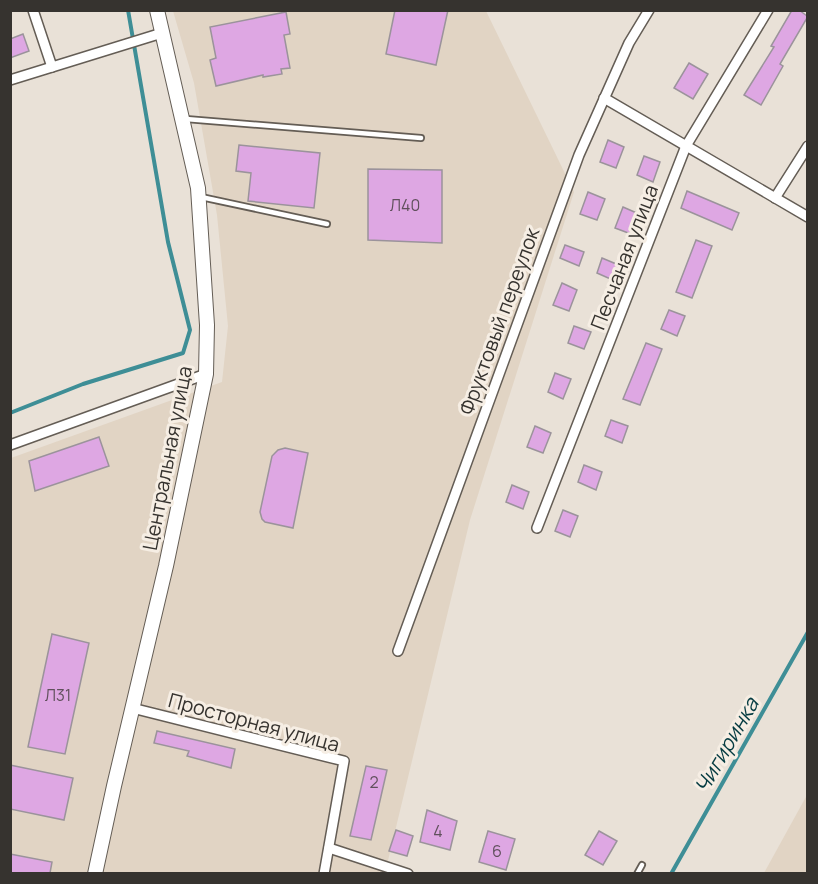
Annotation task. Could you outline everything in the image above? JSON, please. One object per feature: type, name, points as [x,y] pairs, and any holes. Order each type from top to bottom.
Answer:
[{"type":"street","points":[[33,10],[52,67]]},
{"type":"street","name":"Центральная улица","points":[[96,873],[166,566],[206,374],[207,326],[198,196],[183,119],[157,10]]},
{"type":"street","name":"Фруктовый переулок","points":[[398,651],[579,155],[629,43],[649,10]]},
{"type":"street","name":"Песчаная улица","points":[[537,528],[686,146],[768,10]]},
{"type":"street","points":[[10,80],[162,33]]},
{"type":"street","points":[[603,98],[807,217]]},
{"type":"street","points":[[775,198],[807,146]]},
{"type":"street","points":[[10,445],[206,374]]},
{"type":"street","name":"Просторная улица","points":[[132,708],[344,761],[329,848]]},
{"type":"street","points":[[324,873],[329,848],[408,873]]},
{"type":"lane","points":[[183,119],[421,138]]},
{"type":"lane","points":[[198,196],[327,224]]},
{"type":"lane","points":[[637,873],[642,865]]},
{"type":"shaded area","points":[[173,11],[486,11],[574,192],[470,520],[385,873],[11,874],[11,458],[222,382],[228,326],[217,215],[194,83]]},
{"type":"shaded area","points":[[807,795],[807,873],[764,873]]},
{"type":"building","points":[[395,10],[448,10],[436,65],[386,54]]},
{"type":"building","points":[[792,10],[799,10],[807,18],[780,64],[783,66],[761,105],[744,95],[774,47],[771,46]]},
{"type":"building","points":[[286,12],[290,34],[284,35],[290,68],[281,69],[282,74],[263,77],[263,75],[216,86],[210,60],[216,58],[210,27]]},
{"type":"building","points":[[23,34],[29,51],[10,58],[10,39]]},
{"type":"building","points":[[689,63],[708,74],[693,99],[674,88]]},
{"type":"building","points":[[608,140],[624,147],[616,168],[600,162]]},
{"type":"building","points":[[239,145],[320,153],[314,208],[248,201],[251,173],[236,171]]},
{"type":"building","points":[[644,156],[660,162],[653,182],[637,175]]},
{"type":"building","points":[[368,169],[442,170],[442,243],[368,240]]},
{"type":"building","points":[[687,191],[739,213],[732,230],[681,208]]},
{"type":"building","points":[[588,192],[605,199],[597,220],[580,214]]},
{"type":"building","points":[[623,207],[639,214],[631,234],[615,228]]},
{"type":"building","points":[[696,240],[712,246],[692,298],[676,292]]},
{"type":"building","points":[[565,245],[584,252],[579,266],[560,258]]},
{"type":"building","points":[[602,258],[621,266],[615,281],[597,273]]},
{"type":"building","points":[[562,283],[577,290],[569,311],[553,305]]},
{"type":"building","points":[[669,310],[685,316],[677,336],[661,329]]},
{"type":"building","points":[[574,326],[591,332],[584,349],[568,343]]},
{"type":"building","points":[[646,343],[662,349],[640,405],[623,399]]},
{"type":"building","points":[[555,373],[571,379],[563,399],[548,392]]},
{"type":"building","points":[[611,420],[628,426],[622,443],[605,436]]},
{"type":"building","points":[[535,426],[551,433],[543,453],[527,447]]},
{"type":"building","points":[[99,437],[109,466],[35,491],[29,461]]},
{"type":"building","points":[[285,448],[308,453],[293,528],[265,522],[260,512],[272,456],[278,450]]},
{"type":"building","points":[[584,465],[602,472],[596,490],[578,482]]},
{"type":"building","points":[[512,485],[529,492],[523,509],[506,502]]},
{"type":"building","points":[[563,510],[578,516],[570,537],[555,531]]},
{"type":"building","points":[[52,634],[89,643],[65,754],[28,747]]},
{"type":"building","points":[[157,731],[235,749],[231,768],[187,756],[189,751],[154,743]]},
{"type":"building","points":[[10,765],[73,778],[64,820],[10,809]]},
{"type":"building","points":[[366,766],[387,770],[371,840],[350,836]]},
{"type":"building","points":[[427,810],[457,821],[450,850],[420,842]]},
{"type":"building","points":[[396,830],[413,836],[407,856],[389,851]]},
{"type":"building","points":[[488,831],[515,839],[506,870],[479,862]]},
{"type":"building","points":[[599,831],[617,841],[603,865],[585,855]]},
{"type":"building","points":[[10,854],[52,862],[50,873],[10,873]]},
{"type":"waterway","points":[[10,413],[83,384],[183,353],[190,330],[168,242],[128,10]]},
{"type":"waterway","name":"Чигиринка","points":[[671,874],[808,632]]}]
